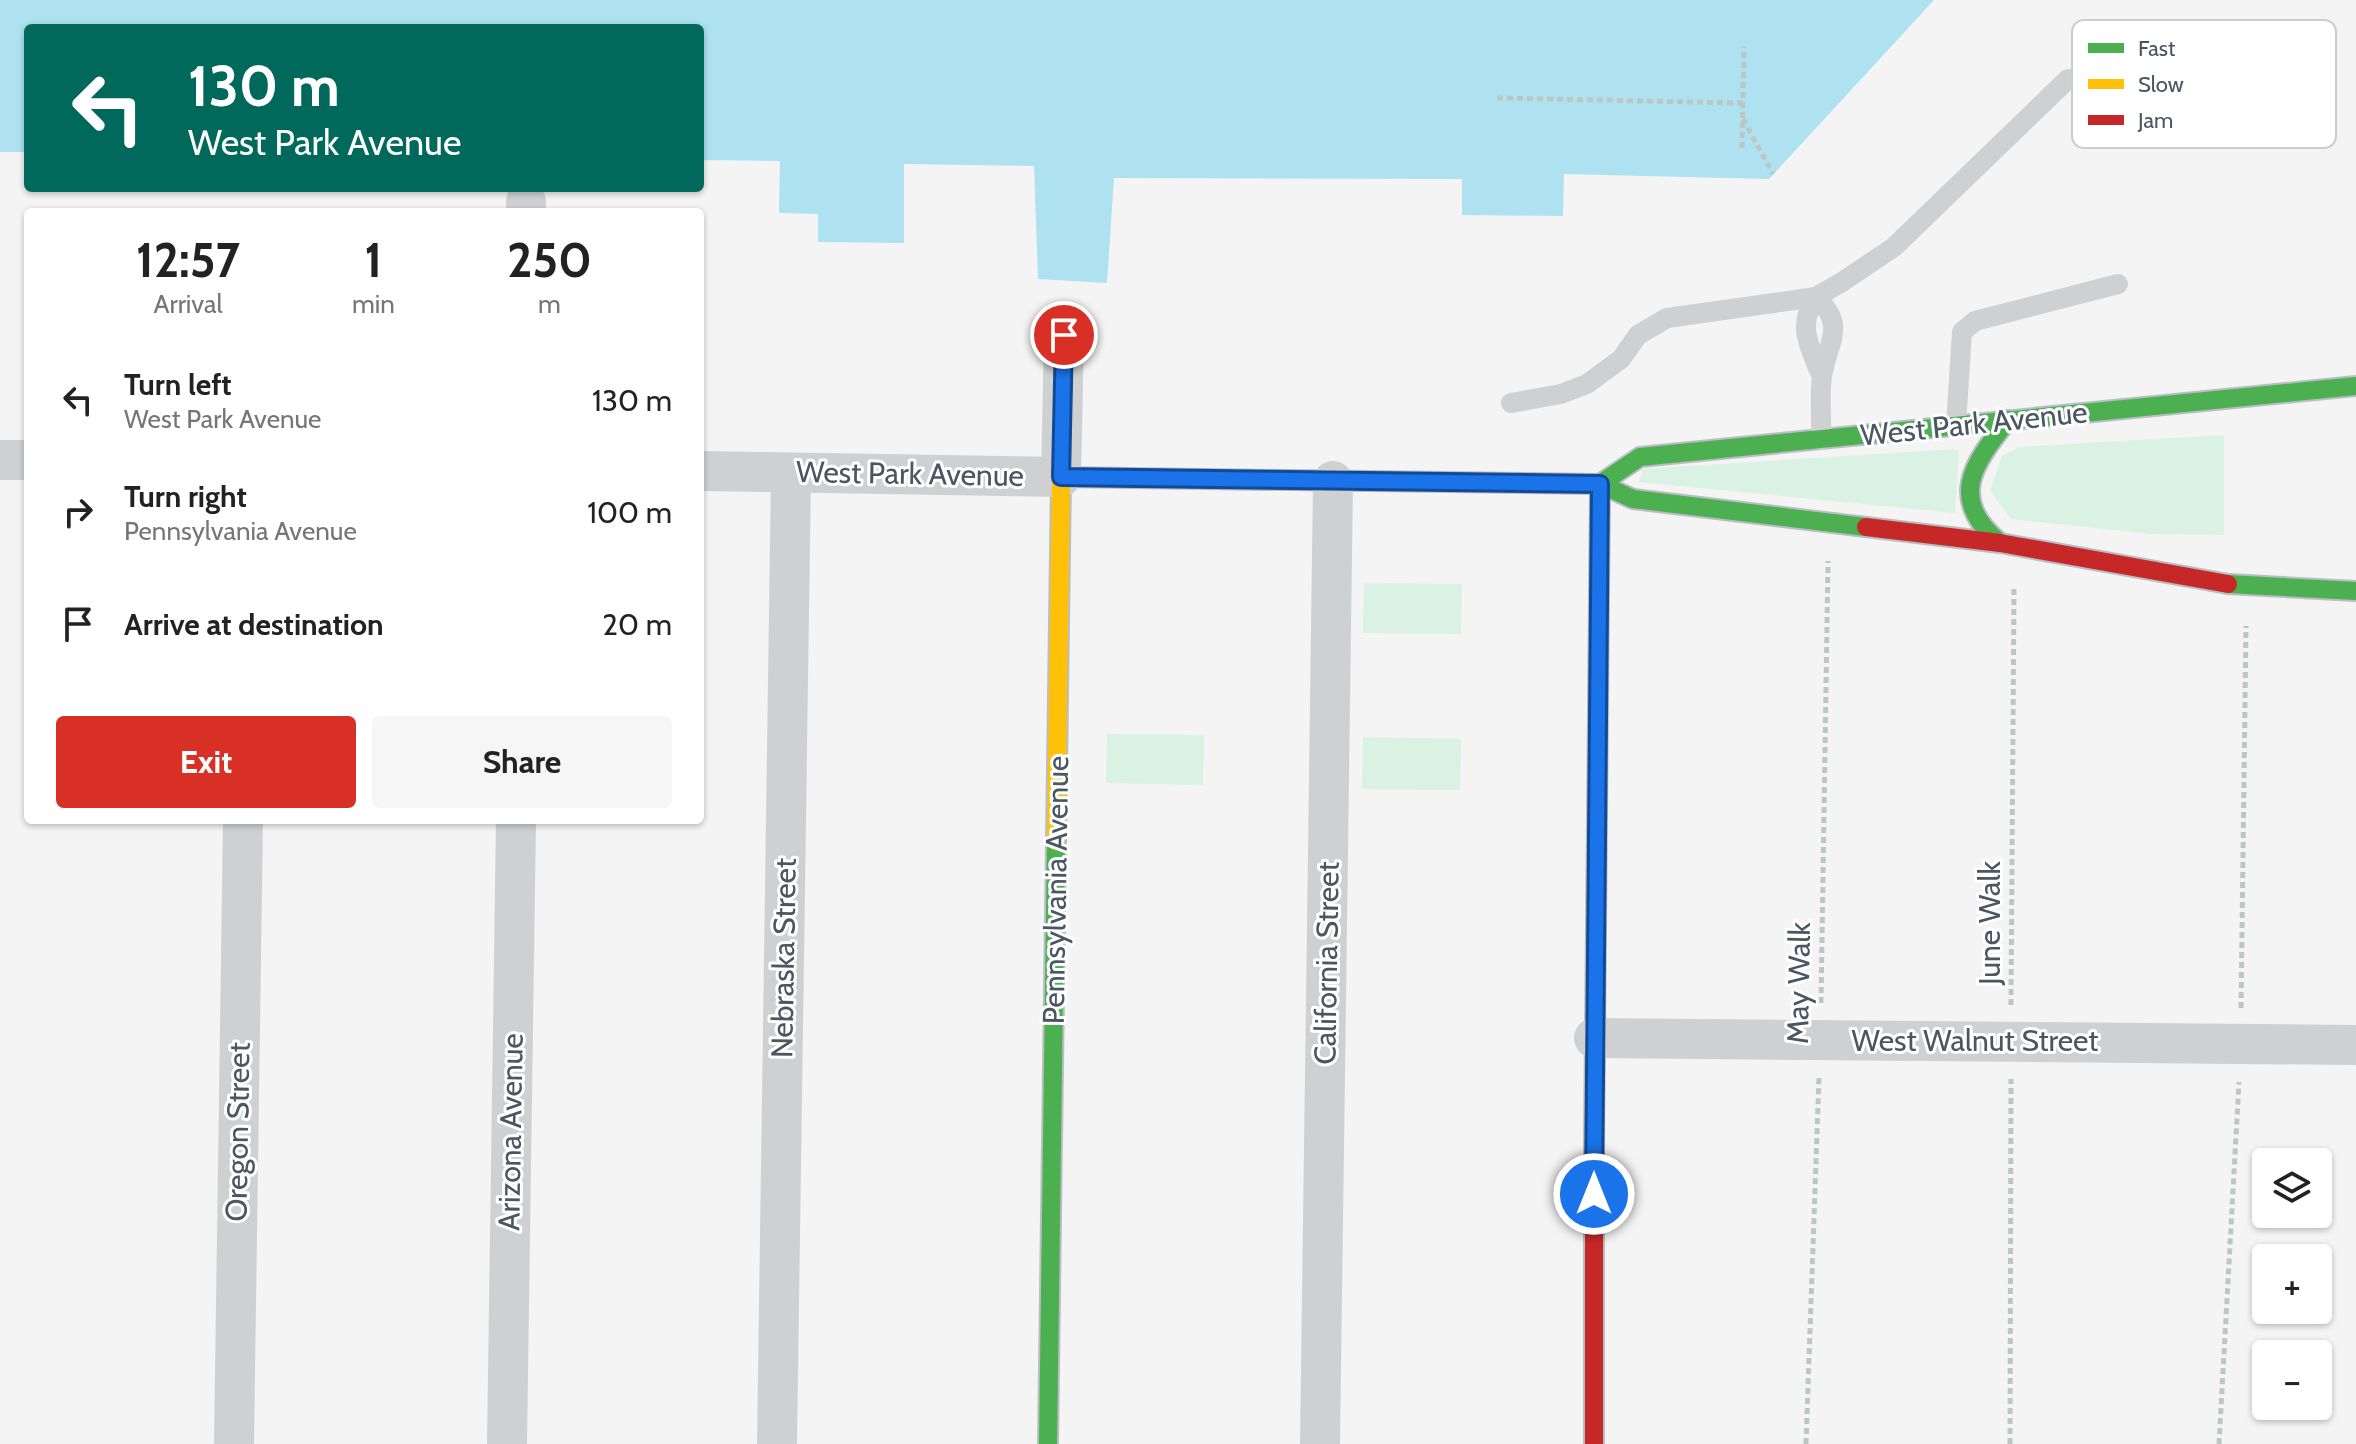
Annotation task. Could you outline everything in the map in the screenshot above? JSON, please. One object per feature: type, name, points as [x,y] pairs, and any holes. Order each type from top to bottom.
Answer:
[{"type":"highway","name":"West Park Avenue","points":[[1600,484],[1640,457],[2356,386]]},
{"type":"highway","points":[[2007,545],[1977,520],[1969,491],[1978,459],[2008,420]]},
{"type":"highway","name":"West Park Avenue","points":[[1061,477],[1600,484],[1633,499],[2007,545],[2247,587],[2356,591]]},
{"type":"highway","name":"Pennsylvania Avenue","points":[[1048,1444],[1061,477]]},
{"type":"highway","points":[[1594,1444],[1594,1038],[1600,484]]},
{"type":"street","name":"Pennsylvania Avenue","points":[[1061,477],[1064,335]]},
{"type":"street","points":[[0,460],[24,460]]},
{"type":"street","name":"West Park Avenue","points":[[704,471],[1061,477]]},
{"type":"street","name":"Nebraska Street","points":[[777,1444],[791,473]]},
{"type":"street","name":"California Street","points":[[1320,1444],[1333,481]]},
{"type":"street","name":"Oregon Street","points":[[234,1444],[243,824]]},
{"type":"street","name":"Arizona Avenue","points":[[507,1444],[516,824]]},
{"type":"street","name":"West Walnut Street","points":[[1594,1038],[2356,1045]]},
{"type":"lane","points":[[1822,377],[1804,333],[1808,308],[1816,297],[1894,247],[2068,79]]},
{"type":"lane","points":[[1956,426],[1962,332],[1975,321],[2118,284]]},
{"type":"lane","points":[[1816,297],[1830,310],[1835,330],[1822,377],[1821,439]]},
{"type":"lane","points":[[1511,403],[1561,394],[1587,384],[1621,359],[1638,335],[1667,318],[1816,297]]},
{"type":"path","points":[[1742,148],[1744,47]]},
{"type":"path","points":[[1497,98],[1743,103]]},
{"type":"path","points":[[1743,119],[1773,174]]},
{"type":"path","name":"May Walk","points":[[1806,1444],[1820,1040],[1829,523]]},
{"type":"path","name":"June Walk","points":[[2007,545],[2010,1444]]},
{"type":"green space","points":[[2224,435],[2224,535],[2152,534],[2011,519],[1990,491],[2002,456],[2020,447]]},
{"type":"green space","points":[[1956,449],[1959,453],[1955,513],[1639,482],[1643,469]]},
{"type":"green space","points":[[1364,583],[1462,584],[1461,634],[1363,633]]},
{"type":"green space","points":[[1107,734],[1204,735],[1203,785],[1106,783]]},
{"type":"green space","points":[[1363,737],[1461,739],[1460,790],[1362,789]]},
{"type":"water","points":[[0,0],[1934,0],[1769,179],[1564,174],[1563,216],[1462,215],[1462,179],[1114,178],[1107,283],[1038,279],[1034,166],[904,164],[904,243],[818,242],[818,214],[779,213],[780,161],[704,160],[704,24],[24,24],[24,152],[0,152]]},
{"type":"traffic: fast","points":[[1600,484],[1640,457],[2356,386]]},
{"type":"traffic: fast","points":[[2000,543],[1974,512],[1970,497],[1976,467],[2008,420]]},
{"type":"traffic: fast","points":[[1202,479],[1600,484],[1633,499],[1866,527]]},
{"type":"traffic: fast","points":[[1594,1143],[1600,484]]},
{"type":"traffic: fast","points":[[2228,584],[2356,591]]},
{"type":"traffic: fast","points":[[1048,1444],[1056,841]]},
{"type":"traffic: slow","points":[[1056,841],[1061,477],[1202,479]]},
{"type":"traffic: jam","points":[[1866,527],[2000,543],[2228,584]]},
{"type":"traffic: jam","points":[[1594,1143],[1594,1444]]},
{"type":"route","points":[[1064,335],[1061,477],[1600,484],[1594,1194]]}]
